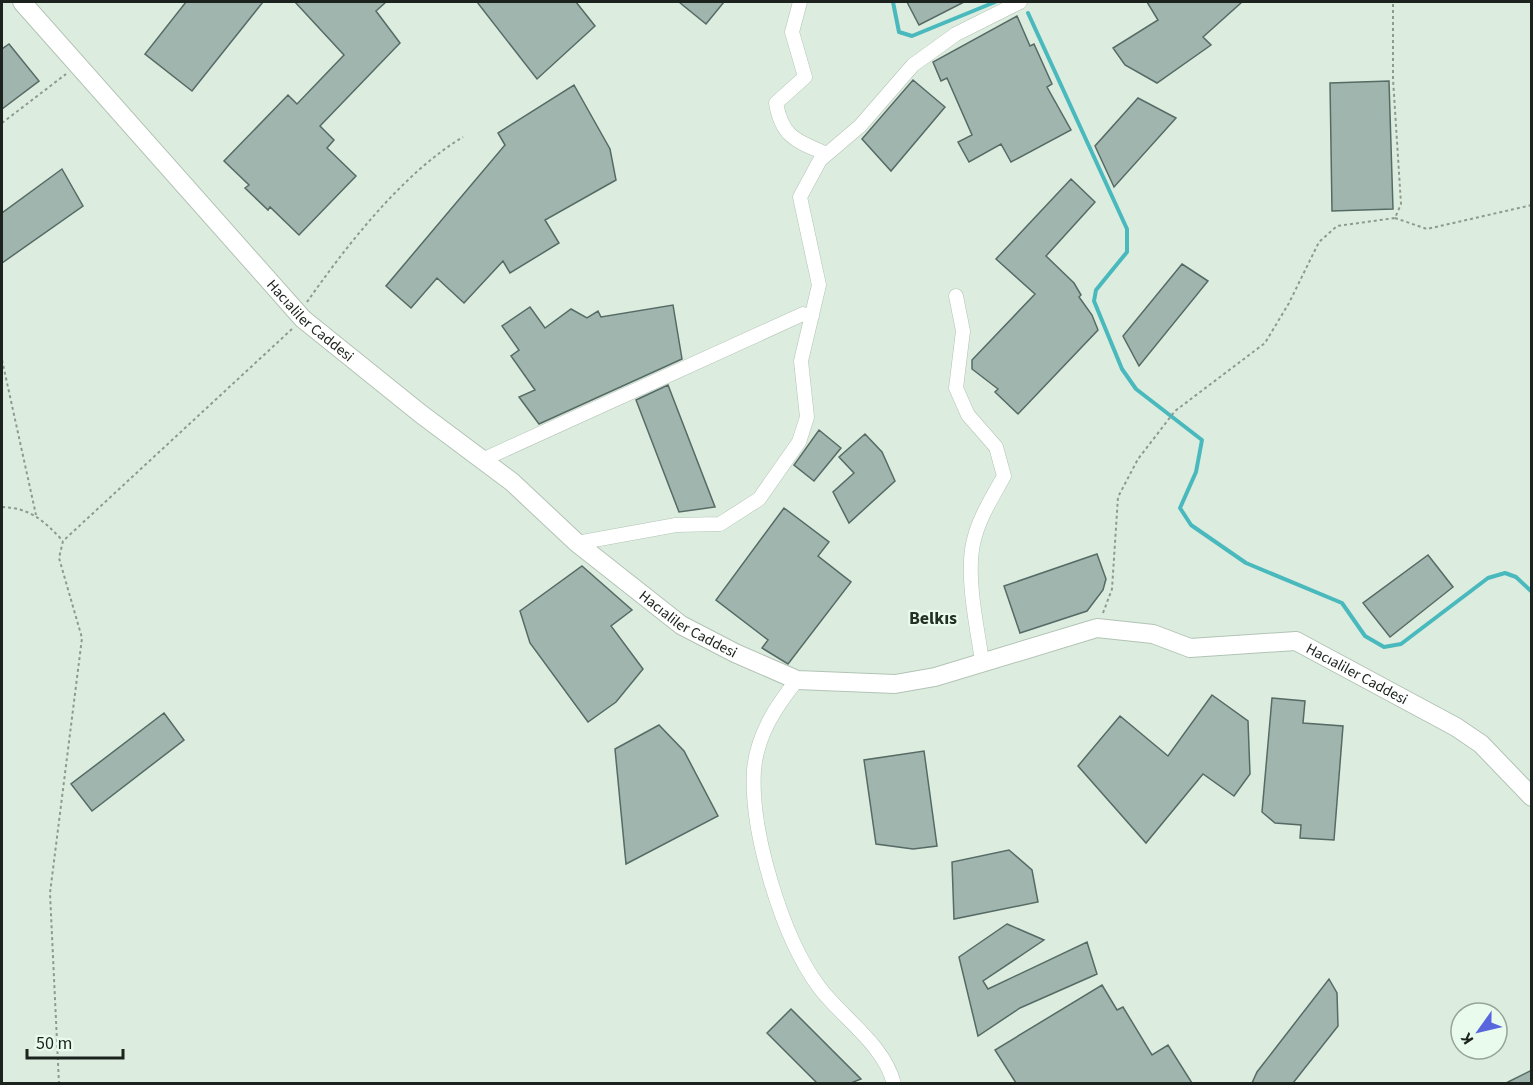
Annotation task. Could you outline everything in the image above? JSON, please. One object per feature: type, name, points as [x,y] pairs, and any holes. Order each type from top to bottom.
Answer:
[{"type":"street","name":"Hacıaliler Caddesi","points":[[22,2],[301,316],[512,482],[577,543],[681,625],[797,680],[895,684],[935,677],[1097,628],[1153,634],[1190,648],[1296,642],[1456,728],[1481,744],[1532,797]]},
{"type":"street","points":[[800,2],[792,32],[805,77],[776,104],[779,121],[792,139],[827,154]]},
{"type":"street","points":[[577,543],[676,525],[720,524],[759,499],[799,442],[807,417],[801,361],[819,285],[800,197],[820,160],[860,126],[913,65],[956,34],[1020,2]]},
{"type":"street","points":[[956,296],[963,331],[956,388],[968,415],[996,447],[1004,476],[983,512],[973,545],[973,597],[982,661]]},
{"type":"street","points":[[482,460],[803,314],[812,316]]},
{"type":"street","points":[[797,680],[774,709],[754,768],[755,813],[765,861],[784,916],[819,987],[856,1027],[891,1071],[894,1083]]},
{"type":"path","points":[[1393,2],[1393,79],[1401,204],[1395,218]]},
{"type":"path","points":[[2,123],[79,64]]},
{"type":"path","points":[[59,1083],[50,893],[82,638],[59,558],[63,541],[301,316],[352,239],[440,152],[463,137]]},
{"type":"path","points":[[1097,628],[1112,589],[1118,497],[1138,459],[1175,411],[1265,343],[1289,303],[1319,242],[1337,226],[1395,218],[1427,229],[1532,205]]},
{"type":"path","points":[[2,360],[36,515]]},
{"type":"path","points":[[2,507],[18,508],[36,515],[63,541]]},
{"type":"building","points":[[186,2],[263,2],[192,91],[145,54]]},
{"type":"building","points":[[295,2],[386,2],[376,11],[400,43],[320,126],[334,140],[327,148],[356,176],[299,235],[270,207],[268,210],[245,188],[249,185],[224,161],[288,95],[297,104],[344,55]]},
{"type":"building","points":[[477,2],[576,2],[595,26],[537,79]]},
{"type":"building","points":[[679,2],[724,2],[706,24]]},
{"type":"building","points":[[907,2],[964,2],[919,25]]},
{"type":"building","points":[[1147,2],[1242,2],[1203,37],[1211,45],[1157,83],[1125,65],[1113,48],[1158,20]]},
{"type":"building","points":[[1017,16],[1030,46],[1034,44],[1052,84],[1047,87],[1071,130],[1011,162],[1001,144],[969,162],[958,142],[972,135],[947,78],[941,81],[933,62]]},
{"type":"building","points":[[9,44],[39,81],[2,109],[2,49]]},
{"type":"building","points":[[913,80],[945,107],[891,171],[862,139]]},
{"type":"building","points":[[1389,81],[1393,209],[1332,211],[1330,83]]},
{"type":"building","points":[[574,85],[610,149],[616,180],[545,220],[559,243],[510,273],[503,261],[464,303],[437,278],[411,308],[386,286],[505,145],[498,133]]},
{"type":"building","points":[[1138,98],[1176,118],[1114,187],[1095,146]]},
{"type":"building","points":[[62,169],[83,206],[2,263],[2,213]]},
{"type":"building","points":[[1071,179],[1095,202],[1046,256],[1074,283],[1081,295],[1079,297],[1092,315],[1098,330],[1018,414],[995,392],[998,389],[972,369],[972,360],[1035,294],[996,259]]},
{"type":"building","points":[[1182,264],[1208,281],[1139,366],[1123,336]]},
{"type":"building","points":[[673,305],[682,359],[539,424],[519,397],[535,390],[511,356],[519,350],[502,326],[530,307],[545,328],[571,309],[587,318],[598,311],[601,317]]},
{"type":"building","points":[[668,385],[715,507],[679,512],[636,400]]},
{"type":"building","points":[[819,430],[841,448],[814,481],[794,465]]},
{"type":"building","points":[[865,434],[882,452],[895,481],[849,523],[833,492],[854,473],[839,457]]},
{"type":"building","points":[[784,508],[829,542],[818,556],[851,582],[788,664],[762,648],[768,640],[716,600]]},
{"type":"building","points":[[1097,554],[1106,579],[1103,590],[1087,611],[1020,633],[1004,586]]},
{"type":"building","points":[[1428,555],[1453,587],[1390,637],[1363,603]]},
{"type":"building","points":[[582,566],[632,610],[611,626],[643,669],[616,702],[588,722],[530,643],[520,611]]},
{"type":"building","points":[[1212,695],[1248,721],[1250,774],[1234,796],[1203,774],[1146,843],[1078,766],[1120,716],[1168,756]]},
{"type":"building","points":[[1272,698],[1305,701],[1303,723],[1343,726],[1334,840],[1300,838],[1301,825],[1275,823],[1262,812]]},
{"type":"building","points":[[164,713],[184,740],[92,811],[71,784]]},
{"type":"building","points":[[659,725],[684,751],[718,816],[626,864],[615,749]]},
{"type":"building","points":[[924,751],[937,846],[913,849],[876,844],[864,760]]},
{"type":"building","points":[[1009,850],[1032,870],[1038,902],[954,919],[952,862]]},
{"type":"building","points":[[1007,924],[1044,940],[983,981],[988,989],[1087,942],[1097,974],[1020,1008],[978,1036],[959,957]]},
{"type":"building","points":[[1329,979],[1337,993],[1338,1026],[1293,1083],[1252,1083],[1257,1072]]},
{"type":"building","points":[[1102,985],[1117,1010],[1123,1007],[1152,1055],[1168,1045],[1192,1083],[1016,1083],[995,1050]]},
{"type":"building","points":[[791,1009],[861,1079],[851,1083],[817,1083],[767,1033]]},
{"type":"building","points":[[1532,1070],[1532,1083],[1506,1083]]},
{"type":"waterway","points":[[893,2],[899,32],[912,36],[995,2]]},
{"type":"waterway","points":[[1028,13],[1127,229],[1127,252],[1096,290],[1094,301],[1122,369],[1136,389],[1202,440],[1196,472],[1180,508],[1191,525],[1246,563],[1342,603],[1365,636],[1384,647],[1401,644],[1488,578],[1505,573],[1516,577],[1532,592]]},
{"type":"district","name":"Belkıs","points":[[933,618]]}]
